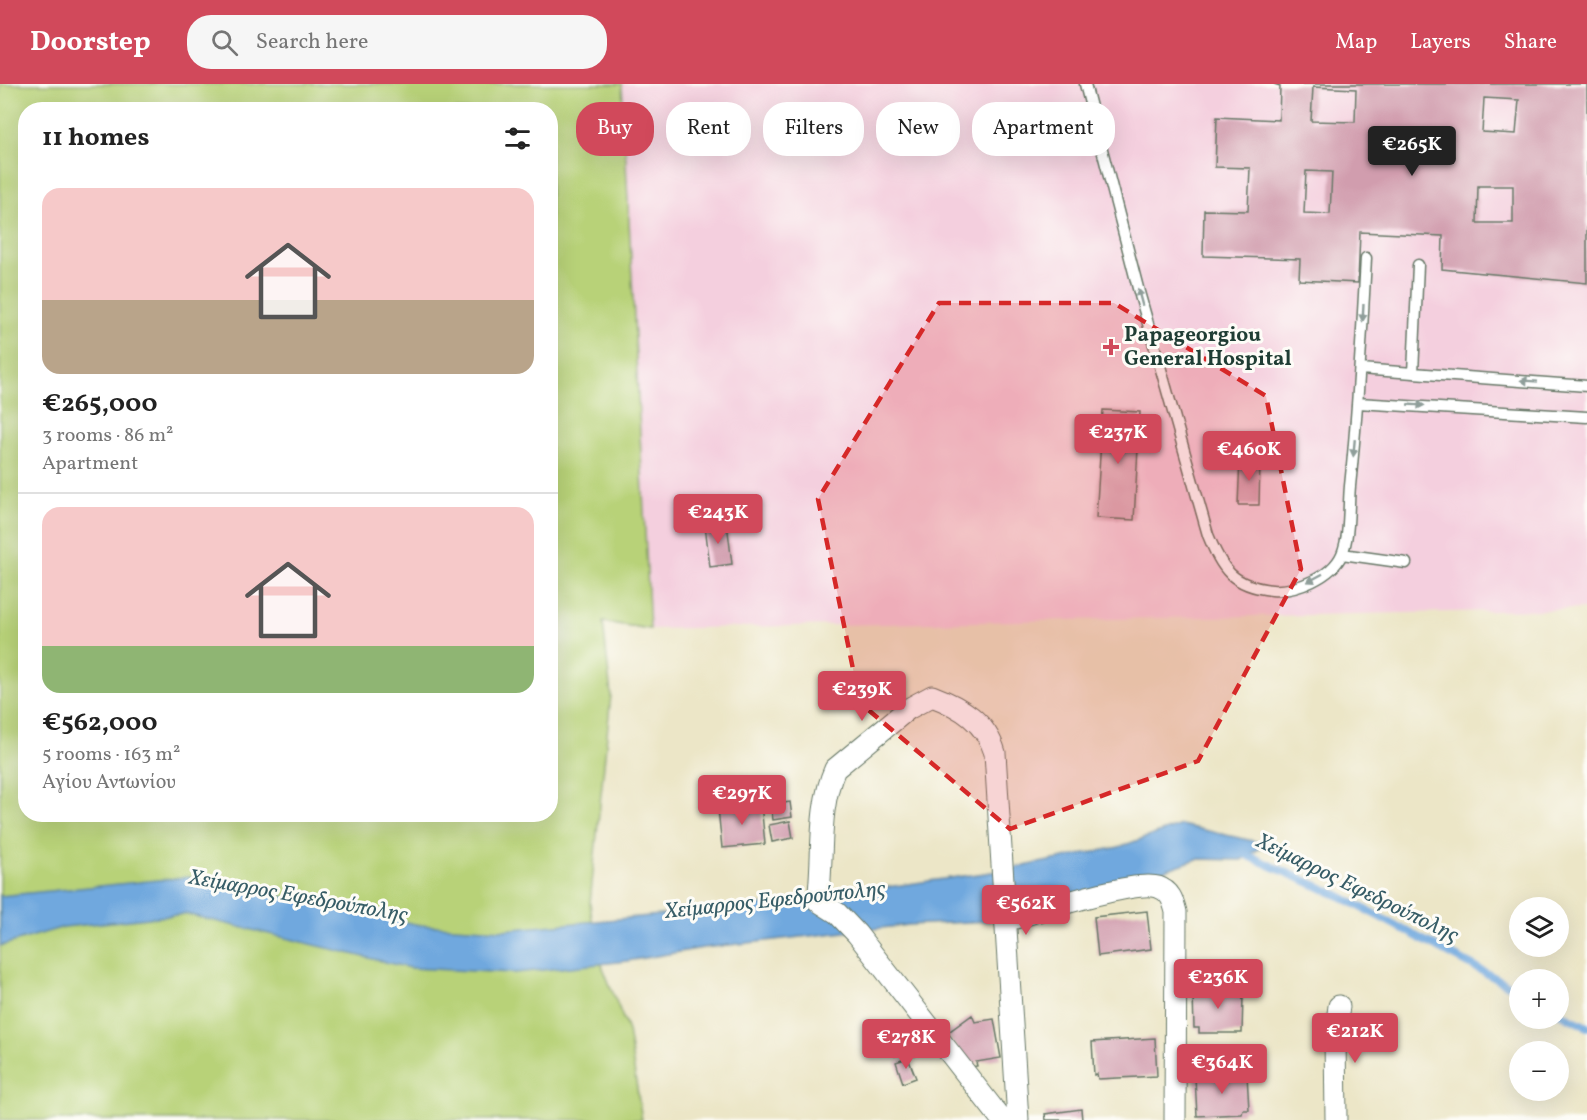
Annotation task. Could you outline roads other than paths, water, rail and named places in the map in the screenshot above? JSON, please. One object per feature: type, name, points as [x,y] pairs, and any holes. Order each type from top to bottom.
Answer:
[{"type":"street","points":[[1002,1120],[857,934],[837,913],[819,901],[824,824],[830,781],[835,769],[908,709],[932,696],[955,705],[979,723],[991,737],[995,753],[1018,1120]]},
{"type":"street","points":[[1005,921],[1114,891],[1150,885],[1161,887],[1172,897],[1176,912],[1174,1120]]},
{"type":"street","points":[[1336,1120],[1335,1037],[1339,1006]]},
{"type":"lane","points":[[1085,84],[1171,409],[1208,535],[1219,560],[1235,580],[1261,588],[1279,590],[1312,581],[1325,573],[1342,554],[1358,403],[1366,258]]},
{"type":"lane","points":[[1413,373],[1418,265]]},
{"type":"lane","points":[[1360,369],[1587,386]]},
{"type":"lane","points":[[1358,403],[1587,417]]},
{"type":"lane","points":[[1342,554],[1406,563]]},
{"type":"water","points":[[1181,825],[1267,844],[1241,860],[1197,859],[1066,904],[989,921],[908,925],[703,948],[627,961],[515,973],[410,968],[186,914],[64,927],[0,946],[0,896],[188,877],[420,925],[503,930],[754,906],[999,871],[1119,847]]},
{"type":"waterway","name":"Χείμαρρος Εφεδρούπολης","points":[[1240,852],[1340,896],[1509,985]]},
{"type":"waterway","name":"Χείμαρρος Εφεδρούπολης","points":[[1569,1018],[1587,1027]]},
{"type":"place","name":"Papageorgiou General Hospital","points":[[1111,347]]}]
